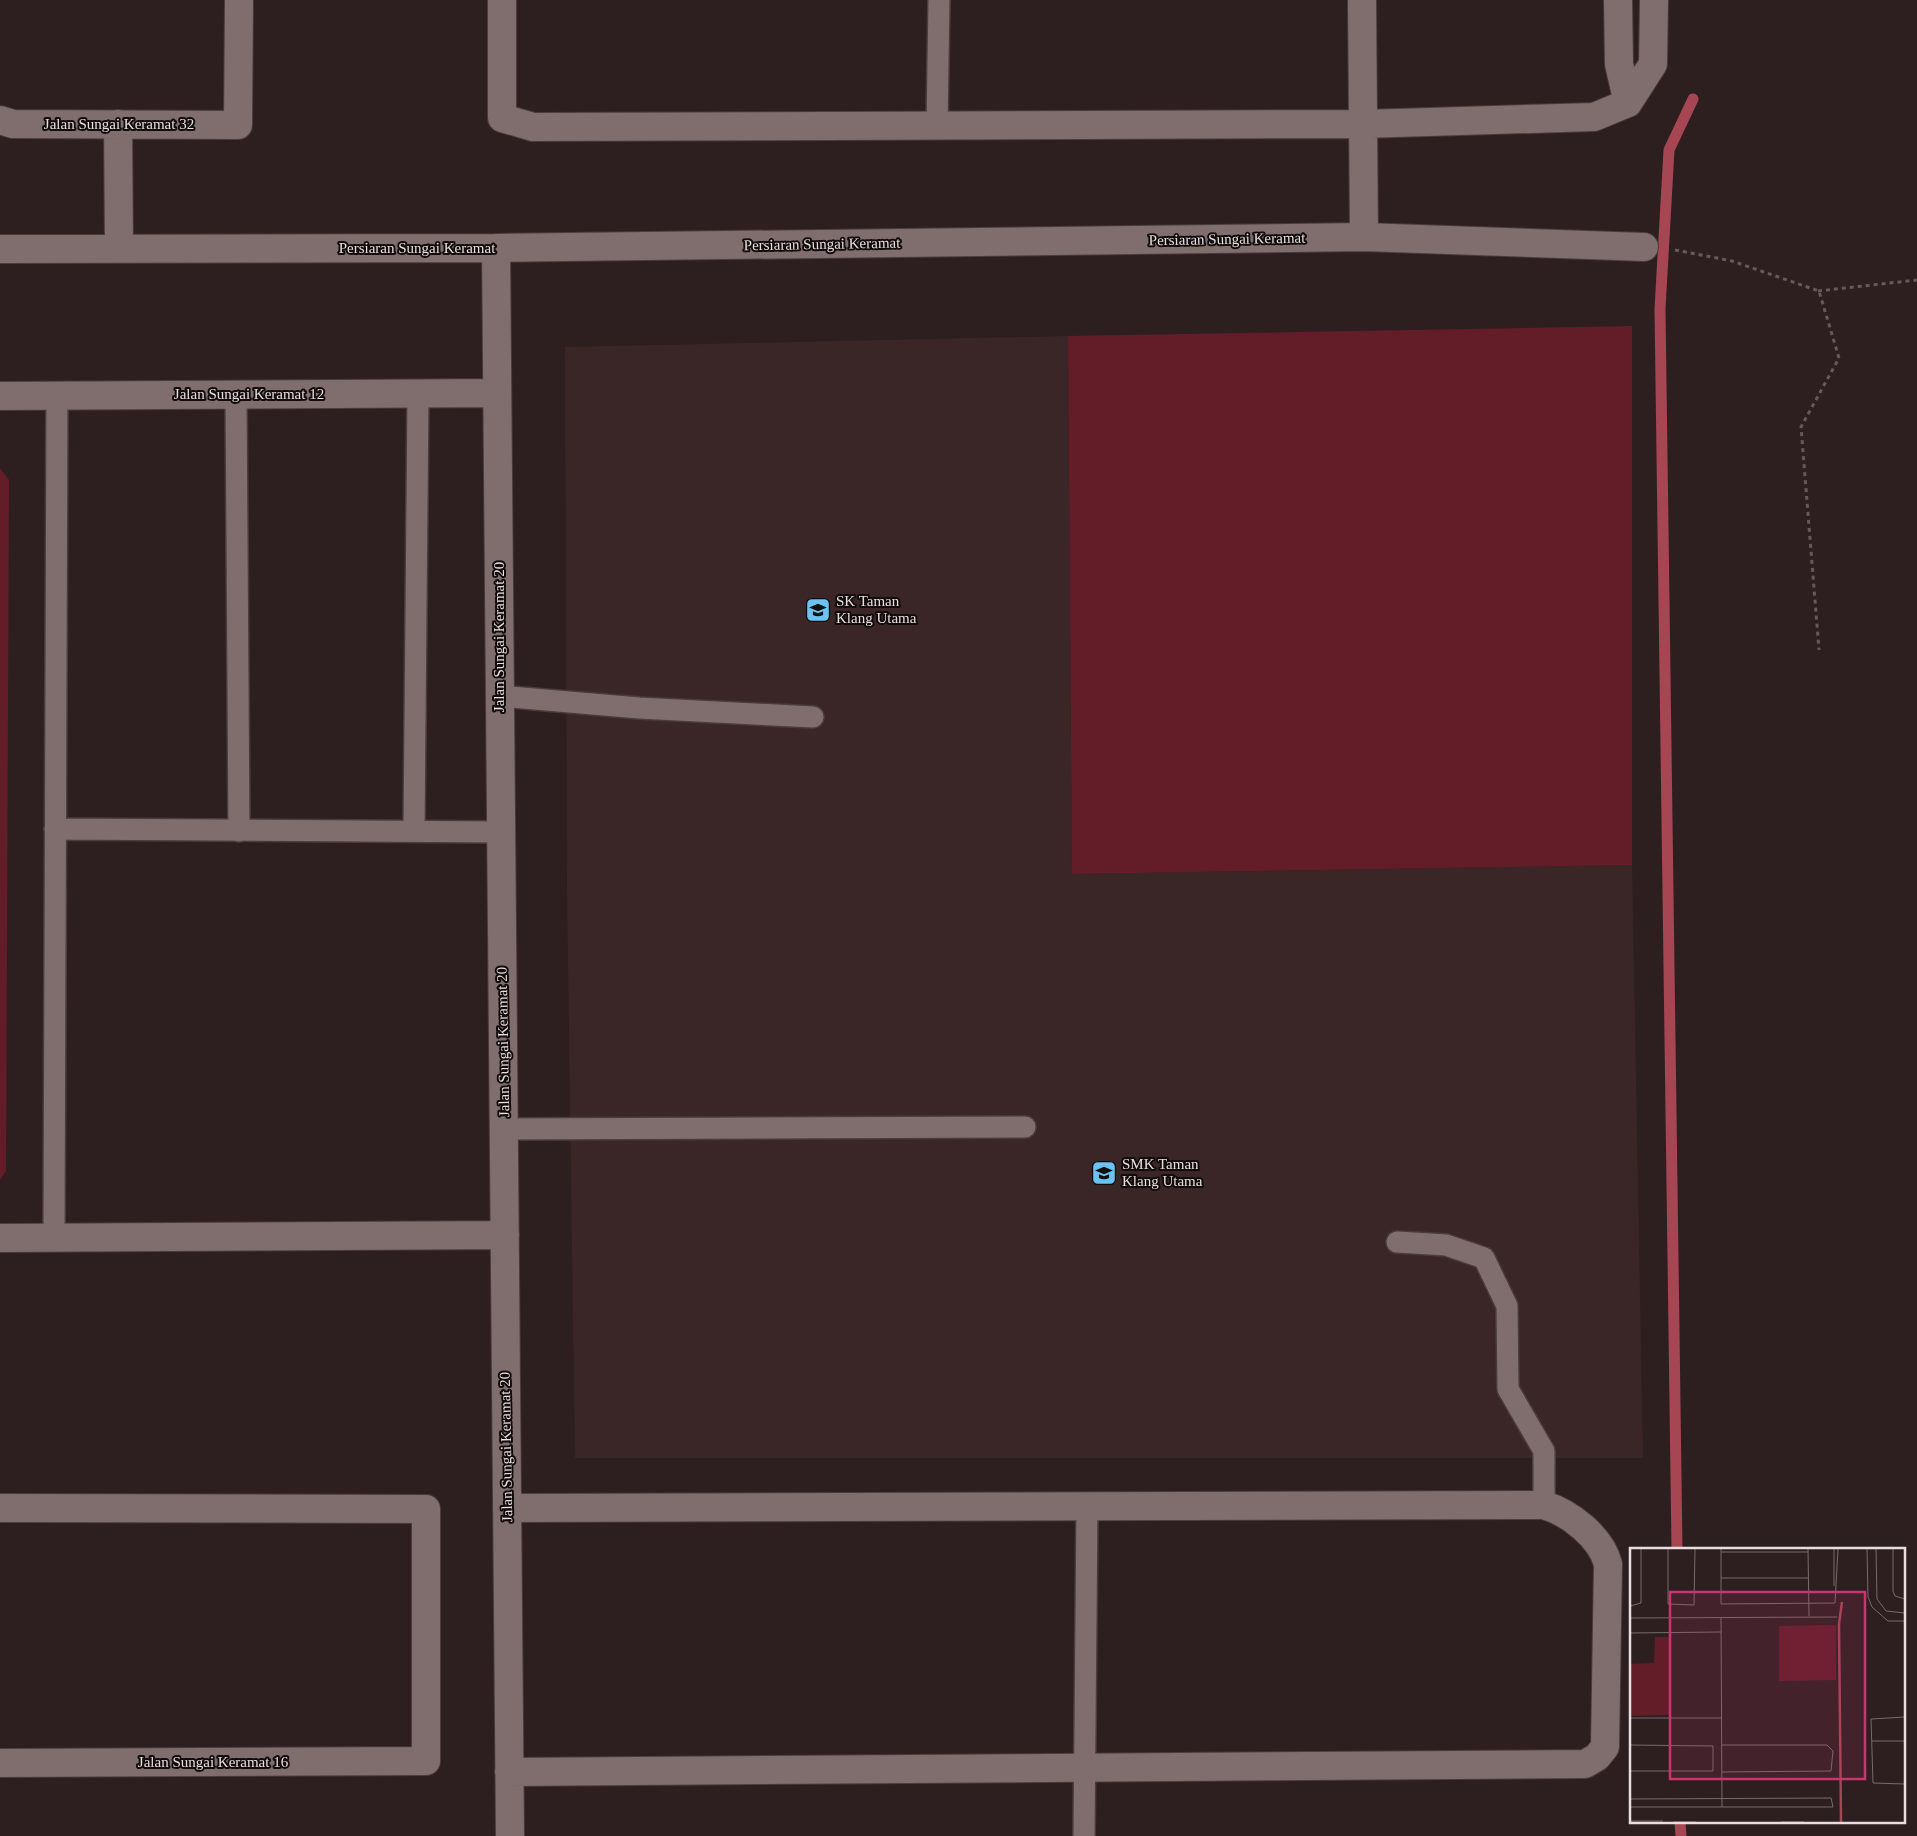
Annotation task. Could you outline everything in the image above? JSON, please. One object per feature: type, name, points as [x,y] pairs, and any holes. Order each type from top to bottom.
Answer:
[{"type":"street","name":"Jalan Sungai Keramat 32","points":[[0,120],[13,124],[238,125],[239,0]]},
{"type":"street","points":[[502,0],[502,118],[534,127],[1363,124],[1594,117],[1628,103],[1654,64],[1654,0]]},
{"type":"street","points":[[1362,0],[1364,237]]},
{"type":"street","points":[[1618,0],[1618,64],[1628,103]]},
{"type":"street","points":[[118,124],[119,249]]},
{"type":"street","name":"Persiaran Sungai Keramat","points":[[0,249],[496,248],[1364,237],[1644,247]]},
{"type":"street","name":"Jalan Sungai Keramat 20","points":[[496,248],[510,1836]]},
{"type":"street","name":"Jalan Sungai Keramat 12","points":[[0,396],[497,393]]},
{"type":"street","points":[[0,1238],[504,1235]]},
{"type":"street","points":[[507,1508],[1087,1508],[1544,1505],[1558,1509],[1596,1540],[1605,1551],[1608,1564],[1605,1747],[1597,1757],[1586,1764],[1085,1766],[509,1772]]},
{"type":"street","name":"Jalan Sungai Keramat 16","points":[[0,1508],[426,1509],[426,1761],[0,1763]]},
{"type":"lane","points":[[937,126],[939,0]]},
{"type":"lane","points":[[414,831],[418,393]]},
{"type":"lane","points":[[236,394],[239,831]]},
{"type":"lane","points":[[54,1237],[56,395]]},
{"type":"lane","points":[[500,696],[639,708],[813,717]]},
{"type":"lane","points":[[55,829],[501,832]]},
{"type":"lane","points":[[504,1129],[1025,1127]]},
{"type":"lane","points":[[1397,1242],[1446,1245],[1484,1258],[1507,1306],[1508,1390],[1544,1451],[1544,1505]]},
{"type":"lane","points":[[1084,1836],[1087,1508]]},
{"type":"path","points":[[1678,250],[1732,261],[1819,292],[1917,280]]},
{"type":"path","points":[[1819,292],[1839,358],[1801,428],[1819,650]]},
{"type":"shaded area","points":[[1632,326],[1632,865],[1072,874],[1068,336]]},
{"type":"shaded area","name":"SMK Taman Klang Utama","points":[[1068,336],[1072,874],[1632,865],[1643,1458],[575,1458],[567,889],[565,347]]},
{"type":"shaded area","points":[[0,468],[9,480],[6,1171],[0,1180]]},
{"type":"waterway","points":[[1677,1548],[1660,309],[1669,150],[1693,99]]},
{"type":"waterway","points":[[1680,1824],[1681,1836]]},
{"type":"place","name":"SK Taman Klang Utama","points":[[818,610]]},
{"type":"place","name":"SMK Taman Klang Utama","points":[[1104,1173]]}]
